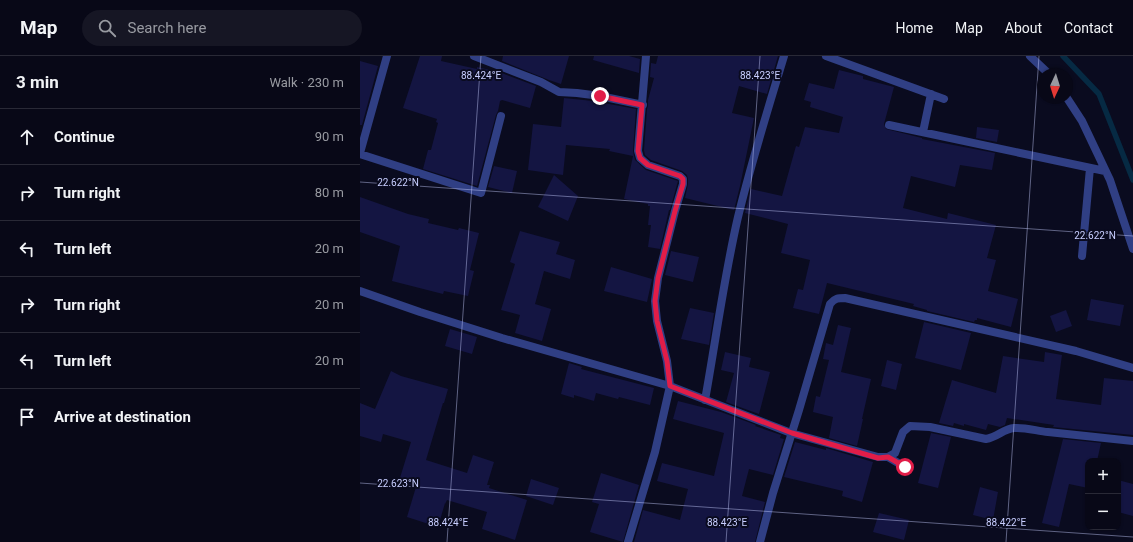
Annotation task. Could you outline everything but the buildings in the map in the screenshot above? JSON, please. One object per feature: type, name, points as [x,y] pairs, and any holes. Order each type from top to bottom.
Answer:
[{"type":"street","points":[[387,56],[360,153],[481,193],[500,116]]},
{"type":"street","points":[[474,56],[541,82],[559,92],[600,96],[642,105]]},
{"type":"street","points":[[628,542],[655,452],[670,386],[667,361],[657,321],[655,301],[658,278],[683,184],[683,179],[680,176],[648,165],[640,158],[638,151],[646,56]]},
{"type":"street","points":[[705,400],[725,278],[738,217],[784,56]]},
{"type":"street","points":[[826,56],[944,99]]},
{"type":"street","points":[[1030,56],[1043,68]]},
{"type":"street","points":[[923,132],[931,94]]},
{"type":"street","points":[[1071,104],[1082,121],[1110,180],[1133,249]]},
{"type":"street","points":[[889,125],[1105,171]]},
{"type":"street","points":[[1082,256],[1090,168]]},
{"type":"street","points":[[360,290],[420,312],[495,336],[670,386],[792,433],[878,458],[888,457],[894,453],[903,432],[910,426],[930,426],[986,439],[994,438],[1012,428],[1021,428],[1133,441]]},
{"type":"street","points":[[760,542],[773,493],[830,304],[834,299],[845,298],[1076,351],[1133,368]]},
{"type":"street","points":[[888,457],[905,467]]},
{"type":"waterway","points":[[1063,56],[1099,94],[1133,180]]},
{"type":"route","points":[[600,96],[642,105],[638,151],[640,158],[648,165],[680,176],[683,179],[683,184],[658,278],[655,301],[657,321],[667,361],[670,386],[792,433],[878,458],[888,457],[905,467]]}]
